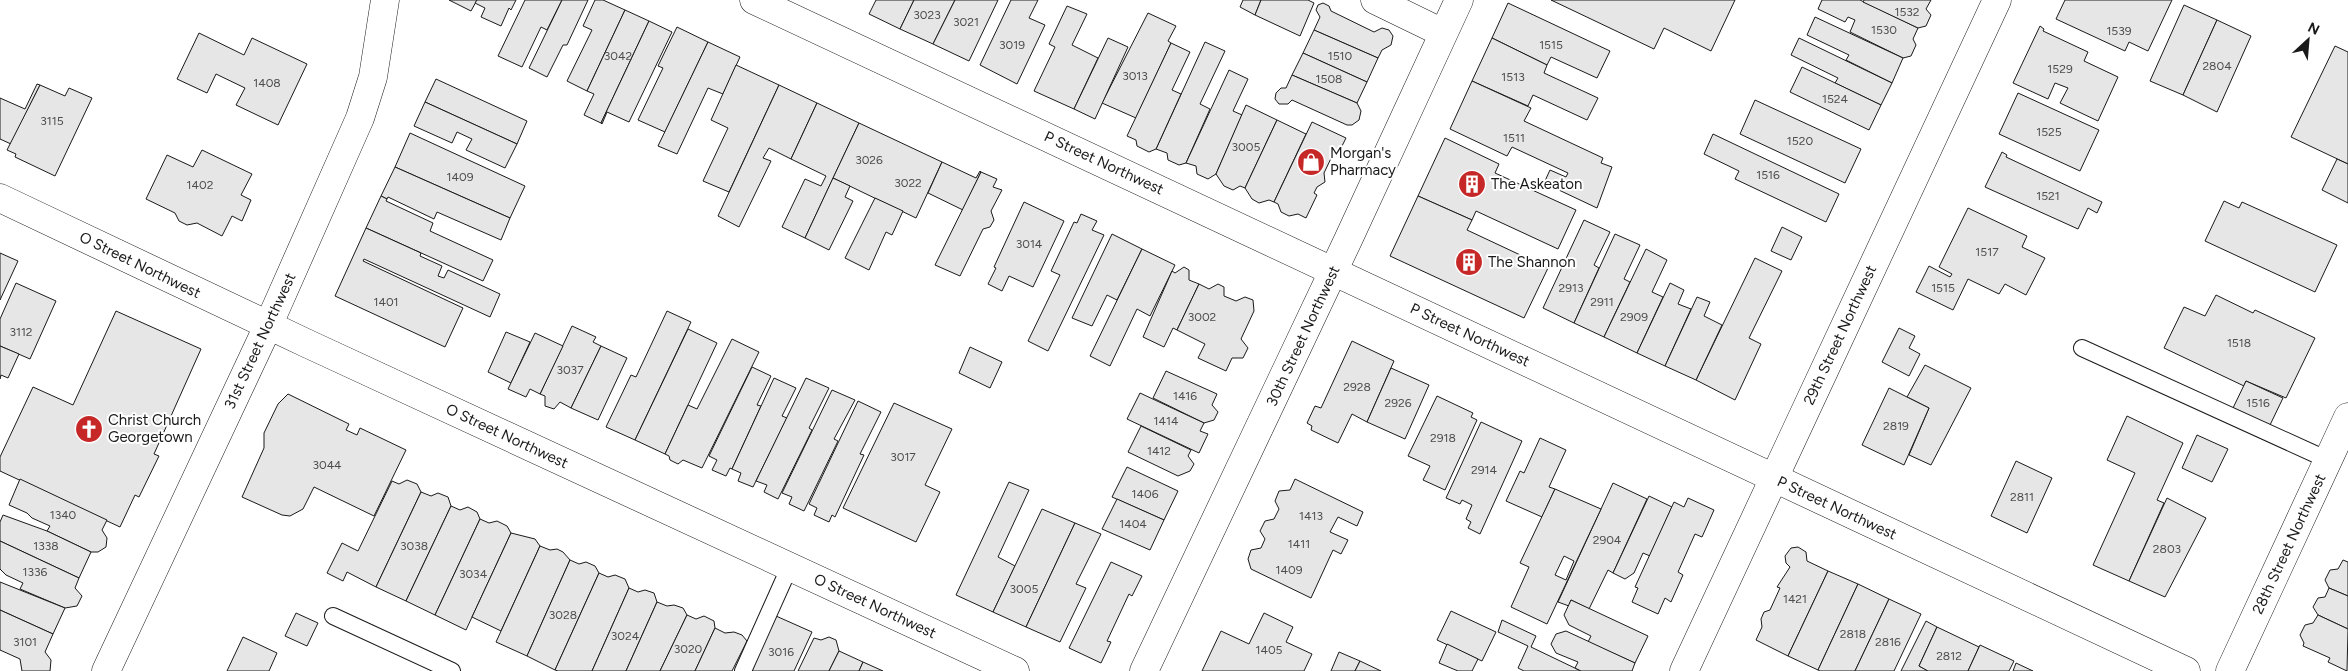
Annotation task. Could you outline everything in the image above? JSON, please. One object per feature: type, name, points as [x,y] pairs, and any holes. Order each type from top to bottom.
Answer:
[{"type":"street","name":"31st Street Northwest","points":[[106,671],[268,326],[368,96],[373,77],[385,0]]},
{"type":"street","name":"P Street Northwest","points":[[754,0],[2186,671]]},
{"type":"street","points":[[1375,0],[1443,33]]},
{"type":"street","name":"30th Street Northwest","points":[[1144,671],[1334,271],[1459,0]]},
{"type":"street","name":"29th Street Northwest","points":[[1684,671],[1997,0]]},
{"type":"street","name":"O Street Northwest","points":[[0,198],[268,326],[1016,671]]},
{"type":"street","name":"28th Street Northwest","points":[[2230,671],[2348,417]]},
{"type":"lane","points":[[2082,348],[2328,460]]},
{"type":"lane","points":[[743,671],[790,566]]},
{"type":"lane","points":[[333,616],[452,671]]},
{"type":"building","points":[[449,0],[477,0],[471,11]]},
{"type":"building","points":[[477,0],[516,0],[511,10],[509,8],[501,26],[481,17],[485,8],[475,3]]},
{"type":"building","points":[[525,0],[562,0],[547,30],[541,27],[522,67],[498,56]]},
{"type":"building","points":[[562,0],[588,0],[567,45],[563,45],[547,77],[529,68]]},
{"type":"building","points":[[595,0],[603,0],[625,10],[587,91],[567,81],[592,30],[583,26]]},
{"type":"building","points":[[876,0],[914,0],[900,29],[869,14]]},
{"type":"building","points":[[914,0],[955,0],[933,44],[900,29]]},
{"type":"building","points":[[955,0],[998,0],[969,61],[933,44]]},
{"type":"building","points":[[1011,0],[1038,0],[1029,18],[1045,25],[1017,84],[980,65]]},
{"type":"building","points":[[1243,0],[1261,0],[1255,15],[1240,7]]},
{"type":"building","points":[[1261,0],[1308,0],[1314,3],[1300,36],[1255,15]]},
{"type":"building","points":[[1551,0],[1735,0],[1711,51],[1664,28],[1654,49]]},
{"type":"building","points":[[1822,0],[1860,0],[1918,28],[1913,39],[1916,45],[1911,56],[1903,58],[1850,32],[1855,20],[1848,17],[1845,22],[1818,9]]},
{"type":"building","points":[[1864,0],[1931,0],[1926,9],[1931,15],[1926,26],[1918,28],[1863,2]]},
{"type":"building","points":[[2065,0],[2172,0],[2148,51],[2129,42],[2125,51],[2056,19]]},
{"type":"building","points":[[1323,3],[1329,6],[1331,11],[1374,32],[1382,28],[1389,30],[1393,36],[1391,45],[1382,50],[1378,58],[1314,30],[1320,17],[1316,10],[1318,5]]},
{"type":"building","points":[[1508,3],[1610,51],[1597,78],[1551,57],[1547,65],[1492,38]]},
{"type":"building","points":[[2184,5],[2217,20],[2183,95],[2150,81]]},
{"type":"building","points":[[1067,6],[1087,14],[1072,45],[1098,58],[1074,109],[1034,91],[1055,47],[1049,44]]},
{"type":"building","points":[[625,10],[649,21],[601,123],[584,115],[594,94],[587,91]]},
{"type":"building","points":[[1148,13],[1176,26],[1168,41],[1171,43],[1136,118],[1102,103]]},
{"type":"building","points":[[1815,17],[1903,58],[1892,83],[1846,60],[1849,55],[1807,35]]},
{"type":"building","points":[[2217,20],[2251,36],[2217,112],[2183,95]]},
{"type":"building","points":[[649,21],[672,32],[629,122],[607,112],[602,124],[601,123]]},
{"type":"building","points":[[2040,26],[2044,29],[2043,31],[2088,52],[2084,61],[2118,77],[2098,121],[2060,103],[2068,88],[2055,83],[2048,99],[2013,83]]},
{"type":"building","points":[[677,27],[708,42],[665,132],[638,120],[663,68],[658,66]]},
{"type":"building","points":[[1314,30],[1378,58],[1367,82],[1303,53]]},
{"type":"building","points":[[199,33],[244,55],[252,38],[307,64],[278,125],[236,105],[245,88],[216,74],[207,93],[177,79]]},
{"type":"building","points":[[1108,38],[1128,47],[1095,119],[1074,109]]},
{"type":"building","points":[[1492,38],[1547,65],[1544,73],[1598,98],[1587,120],[1533,95],[1528,106],[1472,81]]},
{"type":"building","points":[[1799,38],[1892,83],[1881,105],[1835,83],[1838,78],[1791,55]]},
{"type":"building","points":[[708,42],[740,57],[723,94],[708,88],[677,154],[658,146]]},
{"type":"building","points":[[1205,42],[1225,51],[1200,104],[1210,109],[1186,163],[1179,165],[1168,160],[1167,153],[1156,149]]},
{"type":"building","points":[[1171,43],[1190,52],[1172,90],[1181,94],[1156,149],[1149,152],[1137,146],[1136,140],[1127,136]]},
{"type":"building","points":[[2335,46],[2348,52],[2348,164],[2291,137]]},
{"type":"building","points":[[1303,53],[1367,82],[1357,103],[1292,75]]},
{"type":"building","points":[[736,65],[779,85],[729,192],[703,181],[728,128],[711,120]]},
{"type":"building","points":[[1802,67],[1881,105],[1869,130],[1790,92]]},
{"type":"building","points":[[1229,70],[1248,79],[1233,111],[1242,115],[1216,174],[1208,179],[1197,174],[1196,166],[1186,163]]},
{"type":"building","points":[[1292,75],[1357,103],[1361,111],[1359,120],[1352,125],[1347,125],[1292,100],[1288,104],[1279,104],[1275,99],[1276,93],[1281,88],[1286,88]]},
{"type":"building","points":[[436,79],[527,121],[517,144],[425,102]]},
{"type":"building","points":[[1472,81],[1531,108],[1524,121],[1603,158],[1601,163],[1612,167],[1597,208],[1544,183],[1550,170],[1566,177],[1568,173],[1512,147],[1507,156],[1450,129]]},
{"type":"building","points":[[37,84],[40,85],[11,144],[0,139],[0,98],[25,109]]},
{"type":"building","points":[[40,85],[65,96],[69,88],[92,98],[55,176],[15,157],[16,154],[7,150]]},
{"type":"building","points":[[779,85],[817,103],[791,159],[769,148],[763,158],[771,161],[739,227],[718,216]]},
{"type":"building","points":[[2018,93],[2099,130],[2080,171],[1999,134]]},
{"type":"building","points":[[1755,100],[1861,149],[1845,183],[1740,134]]},
{"type":"building","points":[[425,102],[517,144],[505,168],[466,150],[472,139],[457,132],[452,143],[414,126]]},
{"type":"building","points":[[817,103],[859,123],[805,238],[782,227],[805,179],[821,186],[826,176],[791,159]]},
{"type":"building","points":[[1246,105],[1277,120],[1245,188],[1240,186],[1233,190],[1224,186],[1216,174]]},
{"type":"building","points":[[1277,120],[1306,134],[1274,202],[1269,200],[1259,203],[1252,199],[1245,188]]},
{"type":"building","name":"Morgan's Pharmacy","points":[[1312,122],[1346,138],[1339,152],[1335,150],[1324,173],[1325,182],[1317,187],[1314,193],[1317,195],[1306,218],[1298,214],[1289,216],[1281,212],[1278,204],[1274,202]]},
{"type":"building","points":[[859,123],[942,162],[916,218],[833,178]]},
{"type":"building","points":[[410,133],[525,186],[510,218],[395,167]]},
{"type":"building","points":[[1713,134],[1839,194],[1826,222],[1735,179],[1739,171],[1704,154]]},
{"type":"building","name":"The Askeaton","points":[[1445,138],[1499,164],[1495,173],[1576,210],[1558,249],[1476,211],[1472,220],[1418,196]]},
{"type":"building","points":[[202,150],[252,174],[241,195],[251,200],[242,221],[232,216],[222,236],[197,223],[187,225],[179,221],[175,213],[146,199],[167,155],[193,167]]},
{"type":"building","points":[[2002,152],[2007,155],[2006,157],[2102,202],[2097,213],[2088,208],[2078,229],[1985,187]]},
{"type":"building","points":[[2337,159],[2348,164],[2348,203],[2322,190]]},
{"type":"building","points":[[942,162],[976,178],[981,172],[963,210],[928,193]]},
{"type":"building","points":[[395,167],[510,218],[501,240],[437,212],[434,219],[388,197],[387,199],[381,196]]},
{"type":"building","points":[[981,172],[997,179],[993,187],[1002,190],[991,211],[994,220],[990,227],[983,229],[960,276],[935,265]]},
{"type":"building","points":[[833,178],[850,186],[845,197],[853,201],[829,250],[805,238]]},
{"type":"building","points":[[381,196],[387,199],[386,201],[433,223],[430,231],[493,260],[483,281],[366,228]]},
{"type":"building","name":"The Shannon","points":[[1418,196],[1472,220],[1467,230],[1548,268],[1524,318],[1390,256]]},
{"type":"building","points":[[875,198],[903,211],[892,235],[886,232],[869,270],[845,258]]},
{"type":"building","points":[[2224,201],[2239,208],[2242,202],[2337,245],[2315,292],[2205,241]]},
{"type":"building","points":[[1024,202],[1064,221],[1033,287],[1009,276],[1002,291],[988,284]]},
{"type":"building","points":[[1968,208],[2027,236],[2022,247],[2045,258],[2026,295],[2005,284],[1999,294],[1968,279],[1953,310],[1916,292],[1929,266],[1950,277],[1952,274],[1939,267]]},
{"type":"building","points":[[1081,214],[1097,221],[1092,230],[1104,235],[1048,351],[1028,341],[1060,275],[1051,271],[1074,222],[1077,223]]},
{"type":"building","points":[[1584,220],[1610,232],[1594,265],[1599,268],[1574,323],[1543,308]]},
{"type":"building","points":[[1782,227],[1802,237],[1791,260],[1771,251]]},
{"type":"building","points":[[366,228],[421,253],[420,256],[442,266],[438,276],[444,278],[448,270],[500,294],[490,317],[364,259],[363,261],[463,308],[445,347],[335,296]]},
{"type":"building","points":[[1112,234],[1142,249],[1117,300],[1107,295],[1092,326],[1072,318]]},
{"type":"building","points":[[1615,234],[1640,245],[1624,279],[1630,282],[1604,337],[1574,323]]},
{"type":"building","points":[[1142,249],[1175,265],[1150,316],[1137,309],[1110,366],[1090,356]]},
{"type":"building","points":[[1646,249],[1667,260],[1652,292],[1663,297],[1637,353],[1604,337]]},
{"type":"building","points":[[0,253],[18,261],[0,300]]},
{"type":"building","points":[[1755,258],[1782,271],[1749,338],[1761,344],[1735,400],[1696,380]]},
{"type":"building","points":[[1184,267],[1189,270],[1189,280],[1199,284],[1177,330],[1173,328],[1164,347],[1143,337],[1172,271],[1175,273]]},
{"type":"building","points":[[16,283],[56,301],[30,359],[0,346],[0,319]]},
{"type":"building","points":[[1670,283],[1684,290],[1678,304],[1691,309],[1665,366],[1637,353]]},
{"type":"building","points":[[1199,284],[1209,289],[1218,284],[1224,287],[1224,296],[1236,301],[1245,297],[1253,300],[1254,311],[1241,339],[1248,348],[1243,358],[1232,358],[1226,371],[1198,358],[1205,344],[1177,330]]},
{"type":"building","points":[[2216,295],[2253,313],[2255,310],[2315,338],[2286,398],[2246,381],[2244,386],[2164,348],[2184,307],[2205,316]]},
{"type":"building","points":[[1697,297],[1710,302],[1704,316],[1722,325],[1696,380],[1665,366]]},
{"type":"building","name":"Christ Church Georgetown","points":[[116,311],[201,349],[154,454],[159,456],[139,497],[135,495],[120,527],[0,471],[0,457],[33,387],[73,405]]},
{"type":"building","points":[[667,311],[691,322],[635,440],[606,427],[631,375],[636,377]]},
{"type":"building","points":[[572,326],[596,337],[593,342],[601,346],[571,408],[560,402],[554,409],[545,406],[545,396],[540,394]]},
{"type":"building","points":[[1899,328],[1915,336],[1909,348],[1920,354],[1909,376],[1882,362]]},
{"type":"building","points":[[688,329],[717,343],[665,454],[635,440]]},
{"type":"building","points":[[506,332],[530,342],[511,383],[488,372]]},
{"type":"building","points":[[535,333],[563,346],[540,394],[530,389],[526,397],[508,389]]},
{"type":"building","points":[[732,339],[759,352],[702,468],[683,460],[678,464],[670,460],[669,456],[665,454],[688,405],[697,409]]},
{"type":"building","points":[[1352,341],[1394,361],[1367,422],[1352,414],[1338,443],[1311,430],[1312,426],[1307,423],[1315,406],[1321,408]]},
{"type":"building","points":[[0,346],[19,354],[8,378],[1,375],[0,379]]},
{"type":"building","points":[[601,346],[627,358],[598,420],[571,408]]},
{"type":"building","points":[[970,347],[1002,362],[990,388],[959,373]]},
{"type":"building","points":[[1925,365],[1971,388],[1931,465],[1909,455],[1929,408],[1907,397]]},
{"type":"building","points":[[752,367],[771,376],[757,405],[761,406],[732,469],[730,468],[726,476],[712,470],[717,460],[709,456]]},
{"type":"building","points":[[1391,368],[1429,385],[1405,439],[1367,422]]},
{"type":"building","points":[[1166,371],[1217,394],[1212,405],[1218,412],[1214,420],[1204,423],[1153,398]]},
{"type":"building","points":[[774,378],[796,388],[782,416],[787,418],[753,487],[738,481],[741,473],[732,469]]},
{"type":"building","points":[[806,378],[829,388],[809,428],[812,430],[778,499],[764,492],[767,485],[756,481]]},
{"type":"building","points":[[2246,381],[2283,398],[2270,425],[2233,408]]},
{"type":"building","points":[[1889,388],[1929,408],[1904,465],[1862,445]]},
{"type":"building","points":[[832,390],[855,400],[834,439],[838,441],[804,511],[789,504],[792,497],[782,493]]},
{"type":"building","points":[[1140,393],[1204,423],[1200,431],[1208,434],[1199,453],[1127,419]]},
{"type":"building","points":[[288,394],[349,424],[346,430],[357,435],[360,428],[406,450],[374,516],[314,487],[303,509],[290,516],[282,515],[242,497],[264,448],[264,433],[278,404]]},
{"type":"building","points":[[1437,396],[1473,413],[1471,417],[1477,420],[1445,490],[1423,480],[1430,466],[1408,456]]},
{"type":"building","points":[[858,401],[881,412],[860,454],[864,455],[835,517],[832,515],[829,522],[814,515],[817,508],[809,504]]},
{"type":"building","points":[[894,403],[952,429],[925,485],[940,492],[916,542],[843,508]]},
{"type":"building","points":[[2127,416],[2183,443],[2157,500],[2164,503],[2129,581],[2093,565],[2135,473],[2107,460]]},
{"type":"building","points":[[1481,422],[1522,441],[1480,534],[1468,528],[1471,522],[1466,519],[1472,505],[1462,500],[1460,504],[1446,498]]},
{"type":"building","points":[[1141,426],[1191,450],[1188,456],[1194,464],[1190,471],[1178,476],[1128,452]]},
{"type":"building","points":[[2197,435],[2228,449],[2212,482],[2182,468]]},
{"type":"building","points":[[1540,438],[1566,450],[1549,487],[1555,489],[1542,517],[1506,501],[1520,471],[1524,473]]},
{"type":"building","points":[[2016,461],[2052,478],[2027,533],[1991,516]]},
{"type":"building","points":[[1127,467],[1178,491],[1164,520],[1112,497]]},
{"type":"building","points":[[20,479],[107,520],[102,530],[107,538],[106,547],[98,552],[91,552],[47,531],[50,526],[9,505]]},
{"type":"building","points":[[1295,479],[1363,512],[1357,526],[1338,517],[1330,532],[1348,540],[1341,554],[1333,550],[1311,598],[1251,569],[1248,559],[1251,550],[1261,548],[1265,539],[1260,531],[1265,521],[1274,519],[1279,509],[1275,501],[1279,491],[1290,490]]},
{"type":"building","points":[[407,480],[417,484],[421,492],[376,587],[347,572],[343,581],[327,573],[342,543],[358,551],[392,481],[399,484]]},
{"type":"building","points":[[1009,482],[1029,490],[998,557],[1015,566],[993,612],[956,595]]},
{"type":"building","points":[[1613,483],[1647,499],[1613,573],[1608,570],[1589,609],[1571,600],[1569,606],[1558,602]]},
{"type":"building","points":[[1555,489],[1601,509],[1547,624],[1511,607],[1529,567],[1520,563]],"holes":[[[1564,556],[1574,561],[1566,580],[1555,575]]]},
{"type":"building","points":[[421,492],[431,496],[438,493],[448,497],[451,506],[406,601],[376,587]]},
{"type":"building","points":[[1649,496],[1672,507],[1650,556],[1643,553],[1634,573],[1625,579],[1613,573]]},
{"type":"building","points":[[1688,498],[1714,510],[1702,537],[1695,534],[1678,572],[1683,575],[1671,602],[1665,598],[1658,614],[1632,602],[1638,588],[1635,587],[1674,502],[1684,507]]},
{"type":"building","points":[[2167,498],[2206,518],[2165,597],[2129,581]]},
{"type":"building","points":[[1117,499],[1164,520],[1150,550],[1102,529]]},
{"type":"building","points":[[451,506],[460,510],[468,507],[477,512],[480,519],[435,615],[406,601]]},
{"type":"building","points":[[1042,509],[1075,523],[1026,627],[993,612]]},
{"type":"building","points":[[3,515],[47,531],[91,552],[79,578],[0,541],[0,522]]},
{"type":"building","points":[[480,519],[489,523],[497,521],[507,526],[511,533],[466,630],[435,615]]},
{"type":"building","points":[[1075,523],[1101,534],[1076,584],[1086,588],[1060,642],[1026,627]]},
{"type":"building","points":[[511,533],[535,539],[540,546],[501,631],[472,617]]},
{"type":"building","points":[[0,541],[79,578],[75,588],[82,596],[77,606],[65,608],[20,589],[23,583],[6,575],[0,569]]},
{"type":"building","points":[[540,546],[550,550],[557,549],[563,552],[570,560],[527,656],[496,642]]},
{"type":"building","points":[[1798,547],[1806,552],[1807,561],[1828,571],[1788,656],[1756,640],[1762,627],[1761,619],[1764,612],[1770,610],[1780,588],[1777,587],[1790,567],[1786,563],[1785,556],[1791,548]]},
{"type":"building","points":[[570,560],[579,564],[586,562],[595,566],[599,573],[555,670],[527,656]]},
{"type":"building","points":[[2343,560],[2348,562],[2348,596],[2329,588],[2325,580],[2330,570],[2338,569]]},
{"type":"building","points":[[1111,562],[1142,576],[1132,596],[1129,594],[1107,641],[1111,642],[1101,663],[1069,648]]},
{"type":"building","points":[[1828,571],[1858,584],[1818,670],[1788,656]]},
{"type":"building","points":[[599,573],[608,577],[615,575],[625,579],[629,588],[592,671],[555,670]]},
{"type":"building","points":[[0,582],[65,608],[53,634],[0,610]]},
{"type":"building","points":[[1858,584],[1889,599],[1855,671],[1820,671],[1818,670]]},
{"type":"building","points":[[629,588],[638,592],[645,590],[654,593],[657,602],[626,671],[592,671]]},
{"type":"building","points":[[2329,588],[2348,596],[2348,629],[2318,615],[2313,607],[2318,598],[2325,597]]},
{"type":"building","points":[[1889,599],[1921,614],[1894,671],[1855,671]]},
{"type":"building","points":[[1571,600],[1648,636],[1635,663],[1588,642],[1591,636],[1569,625],[1564,615]]},
{"type":"building","points":[[657,602],[667,606],[674,605],[683,608],[687,615],[660,671],[626,671]]},
{"type":"building","points":[[0,610],[53,634],[45,652],[51,660],[50,671],[22,671],[20,659],[0,650]]},
{"type":"building","points":[[1451,611],[1496,632],[1482,661],[1437,640]]},
{"type":"building","points":[[296,613],[318,623],[307,646],[285,636]]},
{"type":"building","points":[[1264,613],[1293,627],[1286,642],[1312,654],[1304,671],[1202,671],[1221,631],[1249,644]]},
{"type":"building","points":[[687,615],[696,619],[704,616],[714,621],[715,628],[695,671],[660,671]]},
{"type":"building","points":[[2318,615],[2348,629],[2347,671],[2328,662],[2330,658],[2303,646],[2304,643],[2300,635],[2305,625],[2313,623]]},
{"type":"building","points":[[776,616],[812,632],[794,671],[751,671]]},
{"type":"building","points":[[1502,620],[1536,636],[1531,647],[1581,671],[1524,671],[1518,668],[1528,646],[1498,632]]},
{"type":"building","points":[[1926,621],[1937,627],[1919,666],[1928,671],[1901,671]]},
{"type":"building","points":[[1937,627],[1979,647],[1968,671],[1928,671],[1919,666]]},
{"type":"building","points":[[715,628],[725,633],[734,632],[742,635],[747,641],[732,671],[695,671]]},
{"type":"building","points":[[1566,631],[1635,663],[1632,671],[1581,671],[1575,668],[1578,662],[1556,653],[1551,644],[1556,634]]},
{"type":"building","points":[[243,637],[277,653],[269,671],[227,671]]},
{"type":"building","points":[[829,637],[836,640],[839,651],[829,671],[798,671],[814,638],[821,640]]},
{"type":"building","points":[[1447,644],[1478,659],[1472,671],[1458,671],[1439,663]]},
{"type":"building","points":[[1980,645],[2014,661],[2009,671],[1968,671]]},
{"type":"building","points":[[839,651],[863,662],[859,671],[829,671]]},
{"type":"building","points":[[1339,652],[1360,661],[1355,671],[1331,671]]},
{"type":"building","points":[[1360,661],[1381,671],[1355,671]]},
{"type":"building","points":[[863,662],[883,671],[859,671]]},
{"type":"building","points":[[2016,663],[2033,671],[2013,671]]},
{"type":"place","name":"Morgan's Pharmacy","points":[[1311,162]]},
{"type":"place","name":"The Askeaton","points":[[1472,184]]},
{"type":"place","name":"The Shannon","points":[[1469,262]]},
{"type":"place","name":"Christ Church Georgetown","points":[[89,429]]}]
